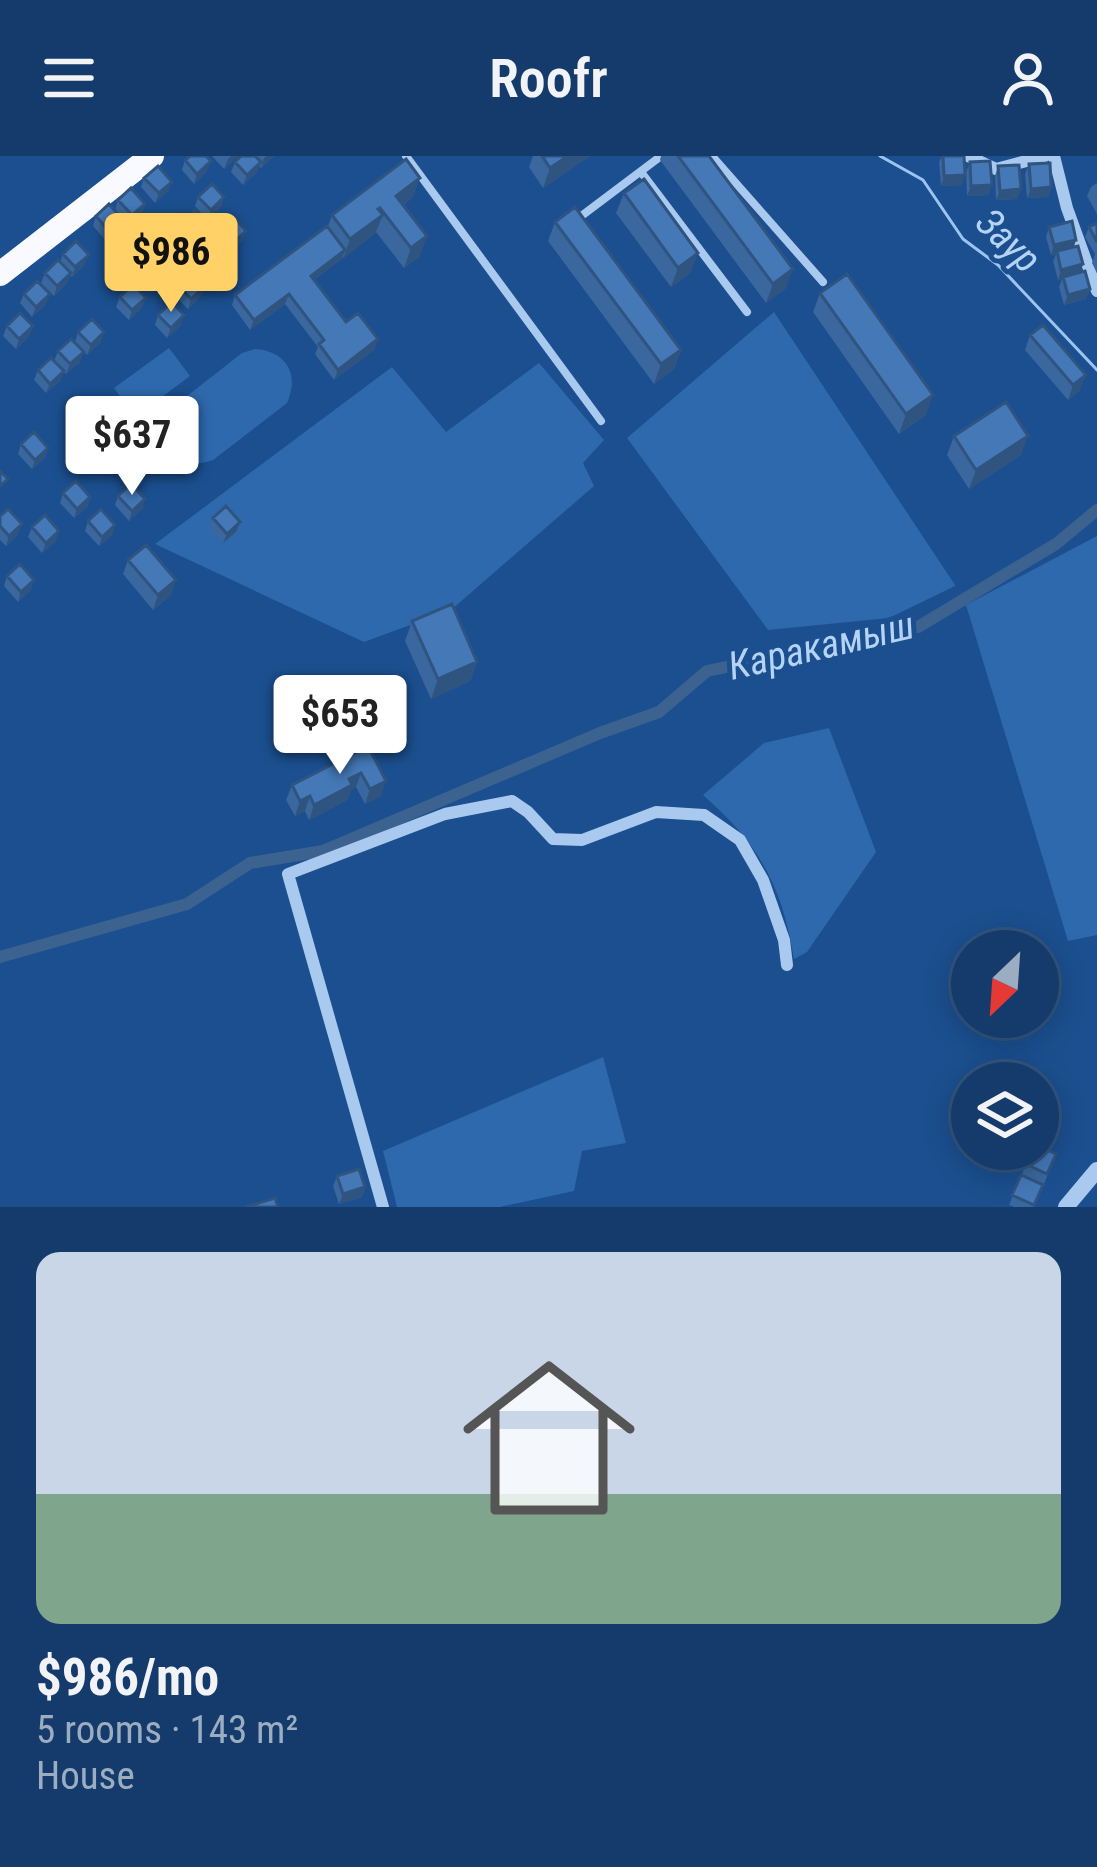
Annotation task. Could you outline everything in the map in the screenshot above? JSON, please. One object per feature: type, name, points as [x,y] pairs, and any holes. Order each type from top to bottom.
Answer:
[{"type":"highway","points":[[0,274],[152,156]]},
{"type":"street","points":[[968,156],[996,169],[1045,156]]},
{"type":"street","points":[[1054,156],[1066,208],[1097,290]]},
{"type":"street","points":[[383,1207],[288,874],[445,814],[512,801],[553,838],[582,840],[656,812],[704,815],[740,840],[763,880],[784,940],[787,965]]},
{"type":"street","points":[[1066,1207],[1097,1170]]},
{"type":"lane","points":[[406,156],[601,421]]},
{"type":"lane","points":[[576,220],[661,156]]},
{"type":"lane","points":[[712,156],[823,282]]},
{"type":"lane","points":[[641,172],[746,312]]},
{"type":"shaded area","points":[[774,312],[955,586],[889,618],[768,630],[627,438]]},
{"type":"shaded area","points":[[169,348],[190,376],[135,417],[114,388]]},
{"type":"shaded area","points":[[255,349],[275,354],[288,366],[292,383],[287,403],[213,460],[188,463],[171,454],[163,435],[168,411],[242,353]]},
{"type":"shaded area","points":[[539,363],[604,440],[583,463],[594,486],[451,610],[364,642],[155,544],[392,367],[446,432]]},
{"type":"shaded area","points":[[1097,536],[1097,935],[1068,941],[966,605]]},
{"type":"shaded area","points":[[829,728],[876,852],[807,952],[794,959],[783,909],[765,868],[739,831],[703,795],[764,743]]},
{"type":"shaded area","points":[[603,1057],[626,1143],[582,1151],[574,1191],[500,1207],[397,1207],[383,1151]]},
{"type":"building","points":[[206,156],[211,161],[197,174],[185,160]]},
{"type":"building","points":[[241,156],[255,156],[261,162],[247,175],[235,162]]},
{"type":"building","points":[[542,156],[568,156],[550,168]]},
{"type":"building","points":[[678,156],[709,156],[793,269],[773,284]]},
{"type":"building","points":[[943,156],[964,156],[965,175],[944,176]]},
{"type":"building","points":[[406,159],[420,178],[396,196],[427,236],[411,248],[380,208],[383,215],[350,239],[332,215]]},
{"type":"building","points":[[990,161],[992,185],[971,186],[970,162]]},
{"type":"building","points":[[1050,163],[1051,187],[1031,189],[1029,164]]},
{"type":"building","points":[[1019,165],[1021,189],[1000,191],[998,166]]},
{"type":"building","points":[[158,166],[172,182],[159,193],[144,178]]},
{"type":"building","points":[[644,179],[698,253],[678,268],[624,193]]},
{"type":"building","points":[[212,184],[224,197],[211,210],[198,197]]},
{"type":"building","points":[[131,188],[145,204],[132,215],[118,200]]},
{"type":"building","points":[[109,204],[123,220],[110,232],[96,216]]},
{"type":"building","points":[[575,207],[681,350],[661,364],[555,222]]},
{"type":"building","points":[[195,210],[208,223],[194,236],[182,223]]},
{"type":"building","points":[[234,217],[246,231],[233,243],[220,230]]},
{"type":"building","points":[[1072,221],[1076,240],[1054,245],[1049,227]]},
{"type":"building","points":[[327,226],[345,250],[311,276],[346,322],[358,313],[378,339],[338,370],[319,344],[324,340],[289,294],[254,320],[235,295]]},
{"type":"building","points":[[158,237],[171,250],[158,263],[145,250]]},
{"type":"building","points":[[76,241],[89,255],[75,267],[63,254]]},
{"type":"building","points":[[1078,246],[1083,264],[1061,270],[1057,251]]},
{"type":"building","points":[[58,260],[71,273],[57,286],[45,273]]},
{"type":"building","points":[[1085,271],[1090,289],[1068,295],[1063,277]]},
{"type":"building","points":[[192,273],[205,287],[191,299],[179,286]]},
{"type":"building","points":[[847,274],[933,395],[906,414],[820,293]]},
{"type":"building","points":[[37,281],[50,294],[36,307],[24,294]]},
{"type":"building","points":[[133,284],[146,298],[132,310],[120,297]]},
{"type":"building","points":[[172,302],[184,315],[171,328],[158,315]]},
{"type":"building","points":[[20,313],[33,326],[19,339],[7,326]]},
{"type":"building","points":[[92,319],[104,332],[91,345],[78,332]]},
{"type":"building","points":[[1043,325],[1086,375],[1073,385],[1030,335]]},
{"type":"building","points":[[71,339],[84,352],[70,364],[58,351]]},
{"type":"building","points":[[51,358],[64,371],[50,384],[38,370]]},
{"type":"building","points":[[1006,402],[1028,436],[976,470],[954,436]]},
{"type":"building","points":[[34,432],[48,448],[35,460],[21,444]]},
{"type":"building","points":[[76,481],[90,497],[77,509],[63,493]]},
{"type":"building","points":[[131,484],[145,499],[132,511],[118,496]]},
{"type":"building","points":[[226,506],[240,522],[227,534],[213,518]]},
{"type":"building","points":[[8,509],[22,524],[9,536],[0,526],[0,516]]},
{"type":"building","points":[[101,509],[115,525],[102,537],[88,521]]},
{"type":"building","points":[[45,515],[59,531],[46,543],[32,527]]},
{"type":"building","points":[[146,545],[176,580],[158,595],[128,560]]},
{"type":"building","points":[[20,564],[34,580],[21,592],[7,576]]},
{"type":"building","points":[[452,604],[477,662],[438,679],[412,621]]},
{"type":"building","points":[[368,746],[386,781],[370,789],[361,773],[349,779],[352,785],[314,805],[310,796],[300,801],[292,785]]},
{"type":"building","points":[[359,1169],[365,1187],[343,1194],[337,1176]]},
{"type":"building","points":[[1021,1175],[1043,1185],[1034,1205],[1012,1195]]},
{"type":"building","points":[[275,1198],[278,1207],[246,1207]]},
{"type":"waterway","name":"Заур","points":[[880,156],[923,180],[963,239],[998,265],[1097,370]]},
{"type":"waterway","name":"Каракамыш","points":[[0,957],[187,904],[250,863],[323,851],[659,712],[707,671],[918,627],[1056,544],[1097,510]]}]
